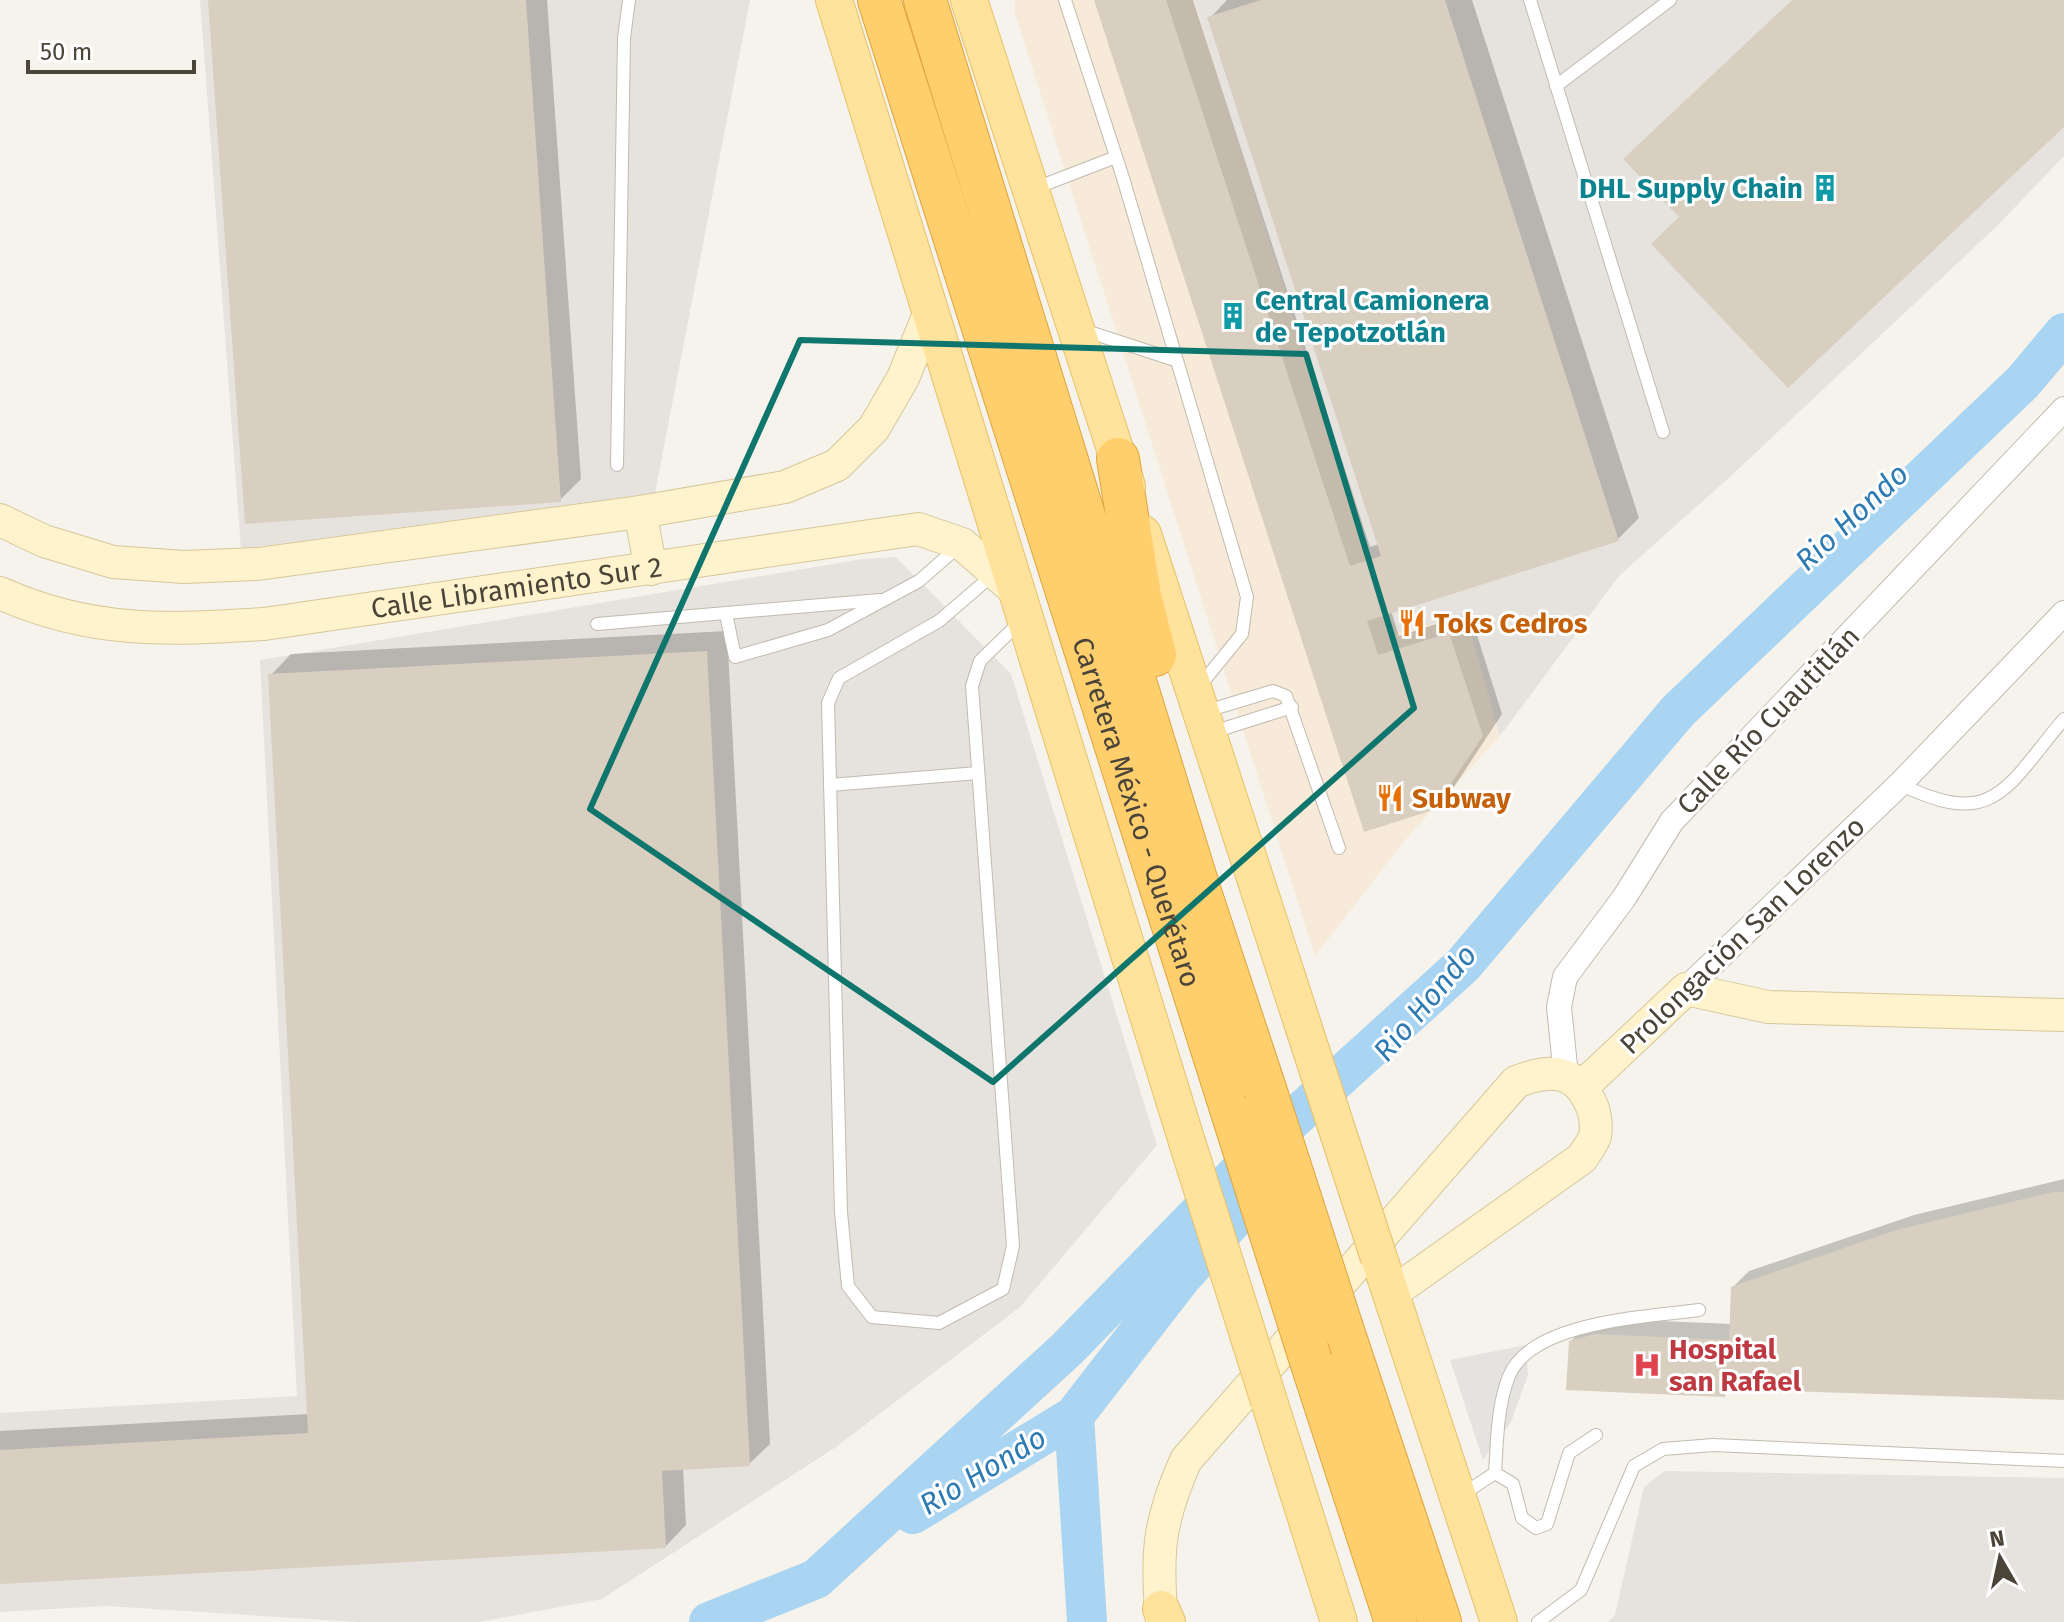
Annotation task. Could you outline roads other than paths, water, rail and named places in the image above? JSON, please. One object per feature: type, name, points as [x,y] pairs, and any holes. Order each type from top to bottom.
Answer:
[{"type":"highway","name":"Carretera México - Querétaro","points":[[879,0],[1396,1622]]},
{"type":"highway","name":"Carretera México - Querétaro","points":[[925,0],[1199,889],[1440,1622]]},
{"type":"highway","points":[[1118,459],[1140,596],[1203,835],[1199,889]]},
{"type":"main road","points":[[834,0],[1012,594],[1338,1622]]},
{"type":"main road","points":[[974,7],[1030,190],[1499,1622]]},
{"type":"main road","name":"Calle Libramiento Sur 2","points":[[0,520],[44,541],[113,562],[184,567],[258,564],[640,512],[785,487],[837,465],[874,428],[903,378],[929,314]]},
{"type":"main road","points":[[640,512],[651,569]]},
{"type":"main road","name":"Calle Libramiento Sur 2","points":[[0,593],[78,622],[169,630],[264,624],[918,529],[962,544],[1012,594]]},
{"type":"main road","points":[[1686,989],[1768,1007],[2064,1015]]},
{"type":"main road","name":"Prolongación San Lorenzo","points":[[1575,1081],[1686,989]]},
{"type":"main road","points":[[1163,1618],[1158,1542],[1165,1505],[1186,1460],[1516,1082],[1540,1073],[1575,1081],[1595,1112],[1595,1136],[1582,1158],[1391,1294]]},
{"type":"street","name":"Calle Río Cuautitlán","points":[[1575,1081],[1559,1007],[1565,977],[1624,898],[1672,821],[2064,409]]},
{"type":"street","name":"Prolongación San Lorenzo","points":[[1686,989],[1900,784],[2064,613]]},
{"type":"lane","points":[[617,465],[624,38],[629,0]]},
{"type":"lane","points":[[1065,0],[1116,157],[1247,597],[1242,634],[1203,712]]},
{"type":"lane","points":[[1530,0],[1663,432]]},
{"type":"lane","points":[[1556,86],[1670,0]]},
{"type":"lane","points":[[1030,190],[1116,157]]},
{"type":"lane","points":[[1075,327],[1175,360]]},
{"type":"lane","points":[[726,614],[735,657],[828,630],[919,581],[962,544]]},
{"type":"lane","points":[[1012,594],[980,661],[972,686],[1013,1246],[1003,1289],[939,1323],[872,1317],[848,1286],[841,1212],[828,703],[839,678],[939,621],[1012,594]]},
{"type":"lane","points":[[597,624],[887,599]]},
{"type":"lane","points":[[1203,712],[1281,691],[1292,707],[1339,848]]},
{"type":"lane","points":[[1203,712],[1292,707]]},
{"type":"lane","points":[[1900,784],[1934,801],[1959,806],[1988,800],[2025,767],[2064,719]]},
{"type":"lane","points":[[830,785],[978,773]]},
{"type":"lane","points":[[1495,1473],[1499,1422],[1510,1375],[1531,1351],[1577,1328],[1699,1310]]},
{"type":"lane","points":[[1495,1473],[1513,1484],[1522,1518],[1536,1528],[1547,1524],[1569,1453],[1596,1435]]},
{"type":"lane","points":[[1538,1622],[1581,1590],[1634,1466],[1663,1449],[1713,1445],[2064,1461]]},
{"type":"lane","points":[[1457,1497],[1495,1473]]},
{"type":"waterway","points":[[709,1622],[816,1579],[1067,1349],[1269,1141],[1463,965],[1678,711],[2023,382],[2064,333]]},
{"type":"waterway","name":"Rio Hondo","points":[[913,1514],[1074,1416],[1181,1278],[1278,1170]]},
{"type":"waterway","points":[[1074,1416],[1087,1622]]},
{"type":"place","name":"DHL Supply Chain","points":[[1825,188]]},
{"type":"place","name":"Central Camionera de Tepotzotlán","points":[[1233,316]]},
{"type":"place","name":"Toks Cedros","points":[[1412,623]]},
{"type":"place","name":"Subway","points":[[1390,798]]},
{"type":"place","name":"Hospital san Rafael","points":[[1647,1365]]}]
